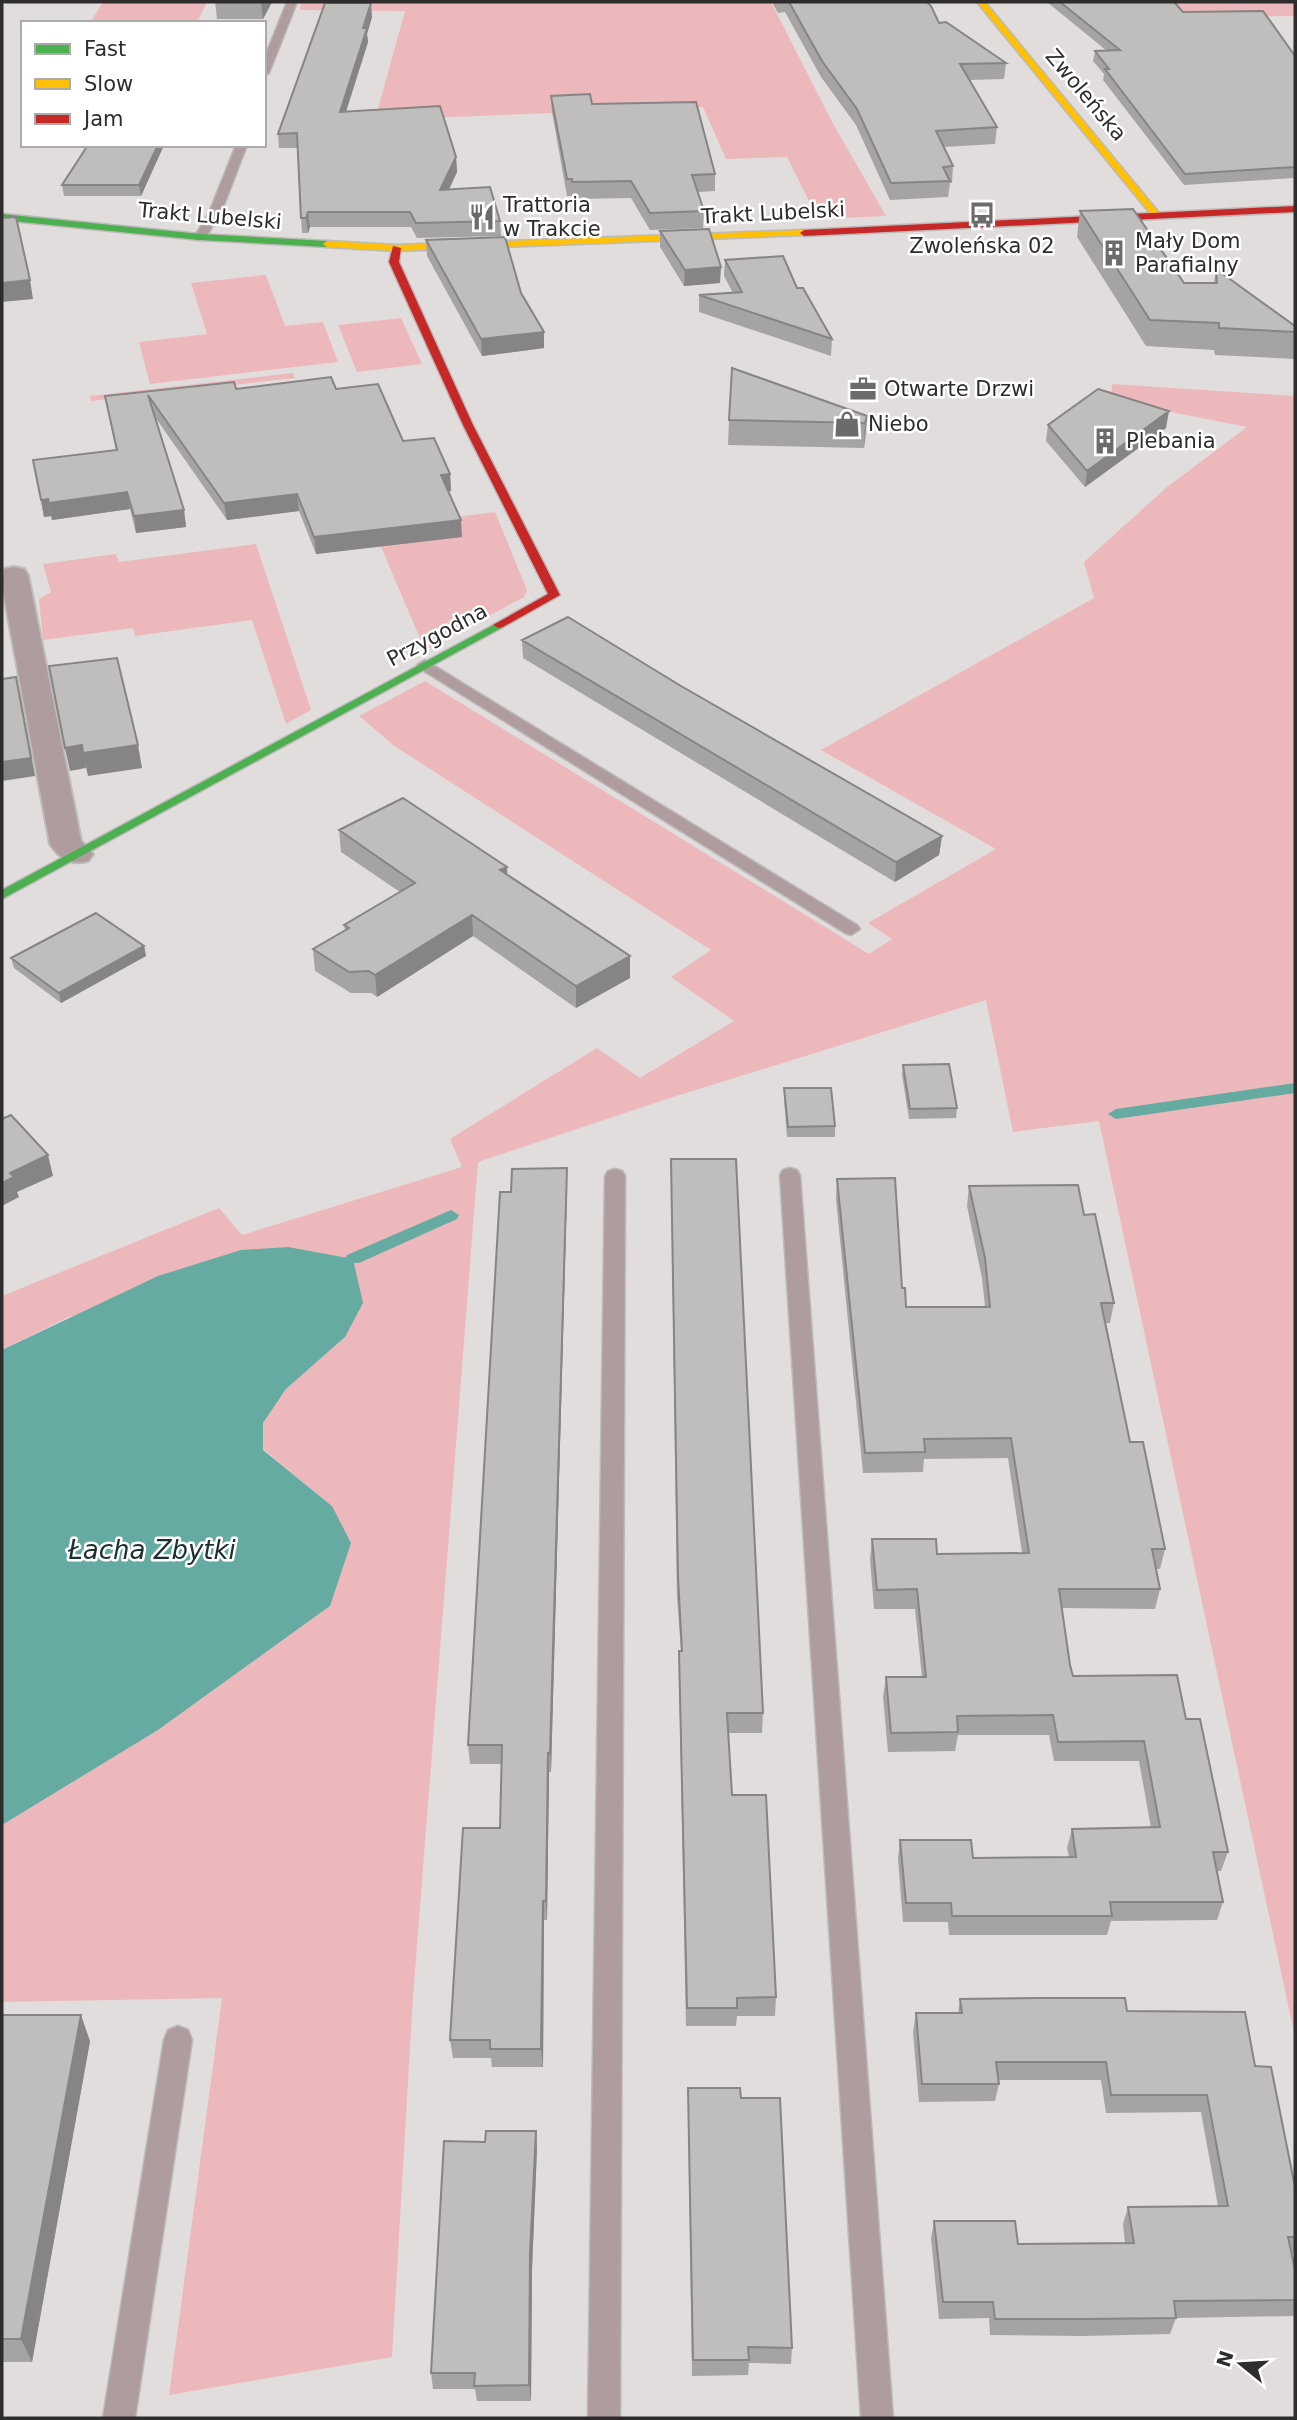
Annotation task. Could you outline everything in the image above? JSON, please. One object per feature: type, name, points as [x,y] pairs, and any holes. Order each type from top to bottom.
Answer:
[{"type":"street","name":"Zwoleńska","points":[[981,2],[1157,216]]},
{"type":"street","name":"Trakt Lubelski","points":[[2,217],[200,237],[396,248],[1093,221],[1295,209]]},
{"type":"street","name":"Przygodna","points":[[2,895],[554,595],[468,425],[405,287],[394,262],[396,248]]},
{"type":"street","points":[[14,575],[66,844],[76,854]]},
{"type":"lane","points":[[266,68],[292,2]]},
{"type":"lane","points":[[200,237],[215,213],[241,147]]},
{"type":"lane","points":[[425,665],[851,929]]},
{"type":"lane","points":[[790,1175],[877,2418]]},
{"type":"lane","points":[[604,2418],[615,1176]]},
{"type":"lane","points":[[119,2418],[178,2040]]},
{"type":"shaded area","points":[[103,2],[207,2],[198,21],[91,21]]},
{"type":"shaded area","points":[[301,2],[771,2],[831,120],[886,216],[818,219],[787,157],[726,159],[703,107],[375,120],[405,11],[300,10]]},
{"type":"shaded area","points":[[1170,2],[1294,2],[1295,16],[1183,17]]},
{"type":"shaded area","points":[[266,275],[285,326],[323,322],[338,362],[150,384],[139,342],[207,334],[191,283]]},
{"type":"shaded area","points":[[401,318],[422,364],[357,372],[338,325]]},
{"type":"shaded area","points":[[293,373],[295,378],[91,401],[90,396]]},
{"type":"shaded area","points":[[1112,384],[1295,396],[1295,2037],[1099,1121],[1013,1132],[986,1000],[670,1098],[478,1162],[413,1997],[392,2357],[169,2395],[222,1998],[2,2002],[2,1825],[158,1730],[330,1606],[332,1506],[263,1449],[263,1423],[286,1389],[345,1337],[71,1316],[2,1350],[2,1296],[219,1208],[242,1235],[462,1167],[450,1139],[597,1048],[640,1078],[734,1021],[671,977],[711,950],[393,745],[359,716],[425,681],[869,954],[892,939],[868,923],[996,849],[821,750],[1094,598],[1084,562],[1167,487],[1247,427],[1111,400]]},
{"type":"shaded area","points":[[495,512],[527,590],[524,597],[425,650],[373,528]]},
{"type":"shaded area","points":[[256,544],[311,710],[286,724],[252,620],[135,636],[133,628],[43,640],[39,599],[51,592],[43,564],[116,554],[119,562]]},
{"type":"water","name":"Łacha Zbytki","points":[[288,1247],[353,1259],[363,1303],[345,1337],[286,1389],[263,1423],[263,1450],[332,1506],[351,1543],[330,1606],[158,1730],[2,1825],[2,1350],[158,1276],[241,1250]]},
{"type":"building","points":[[789,2],[927,2],[939,23],[946,22],[1006,63],[960,64],[997,127],[936,131],[953,166],[943,167],[950,181],[891,183],[857,109],[822,61]]},
{"type":"building","points":[[1060,2],[1174,2],[1183,12],[1263,11],[1295,56],[1295,167],[1185,174],[1105,69],[1109,69],[1095,51],[1120,50]]},
{"type":"building","points":[[325,3],[371,3],[363,28],[367,28],[340,112],[440,106],[456,157],[440,190],[490,187],[500,221],[416,223],[410,212],[308,212],[306,218],[301,218],[297,133],[278,134]]},
{"type":"building","points":[[590,94],[592,104],[696,102],[715,174],[692,175],[704,211],[650,213],[631,181],[572,182],[572,179],[567,179],[551,96]]},
{"type":"building","points":[[87,147],[157,147],[139,185],[62,185]]},
{"type":"building","points":[[1133,209],[1184,283],[1217,283],[1216,269],[1295,326],[1295,332],[1219,328],[1219,323],[1150,320],[1080,211]]},
{"type":"building","points":[[16,217],[30,280],[2,283],[2,218]]},
{"type":"building","points":[[709,229],[721,267],[685,270],[660,231]]},
{"type":"building","points":[[505,237],[521,293],[544,332],[481,339],[426,240]]},
{"type":"building","points":[[783,256],[797,288],[803,288],[832,339],[699,295],[742,292],[725,260]]},
{"type":"building","points":[[732,368],[867,416],[865,423],[729,420]]},
{"type":"building","points":[[331,377],[336,389],[378,384],[403,441],[434,438],[450,474],[441,475],[461,520],[314,537],[297,494],[224,503],[148,395],[184,510],[134,516],[127,492],[49,503],[48,499],[41,500],[33,460],[117,450],[105,396],[234,382],[236,389]]},
{"type":"building","points":[[1098,389],[1169,411],[1087,471],[1048,425]]},
{"type":"building","points":[[568,617],[681,686],[942,836],[896,862],[522,640]]},
{"type":"building","points":[[117,658],[138,745],[83,753],[82,745],[65,748],[49,666]]},
{"type":"building","points":[[16,677],[31,758],[2,762],[2,679]]},
{"type":"building","points":[[403,798],[507,867],[500,870],[630,956],[576,986],[472,915],[375,975],[369,971],[349,972],[313,949],[349,928],[344,925],[415,883],[339,830]]},
{"type":"building","points":[[96,913],[144,946],[59,993],[11,958]]},
{"type":"building","points":[[949,1064],[957,1108],[910,1109],[903,1065]]},
{"type":"building","points":[[784,1088],[831,1088],[835,1126],[788,1127]]},
{"type":"building","points":[[11,1115],[48,1155],[10,1173],[14,1177],[2,1183],[2,1119]]},
{"type":"building","points":[[671,1159],[736,1159],[763,1713],[727,1713],[732,1795],[766,1795],[776,1997],[737,1998],[737,2008],[687,2008]]},
{"type":"building","points":[[567,1168],[548,1753],[546,1901],[543,1901],[541,2049],[490,2049],[490,2040],[450,2040],[463,1828],[500,1828],[502,1745],[468,1745],[500,1192],[511,1192],[512,1169]]},
{"type":"building","points":[[895,1178],[902,1288],[905,1288],[906,1307],[990,1307],[985,1258],[969,1186],[1078,1185],[1084,1215],[1095,1214],[1114,1303],[1101,1303],[1130,1442],[1143,1442],[1165,1549],[1152,1549],[1160,1589],[1059,1589],[1070,1665],[1073,1676],[1177,1675],[1186,1719],[1200,1719],[1228,1852],[1213,1852],[1223,1902],[1110,1902],[1112,1916],[952,1916],[951,1903],[906,1903],[900,1840],[971,1840],[973,1858],[1076,1857],[1072,1829],[1160,1827],[1144,1741],[1058,1742],[1053,1715],[957,1716],[958,1732],[891,1733],[886,1677],[926,1677],[917,1589],[877,1590],[872,1539],[936,1539],[937,1554],[1029,1553],[1011,1438],[924,1439],[925,1452],[865,1453],[837,1179]]},
{"type":"building","points":[[1125,1998],[1127,2011],[1245,2012],[1255,2066],[1271,2067],[1295,2187],[1295,2237],[1288,2237],[1295,2269],[1295,2300],[1174,2301],[1176,2318],[1086,2319],[995,2319],[993,2302],[943,2302],[934,2221],[1015,2221],[1018,2244],[1134,2243],[1128,2207],[1228,2206],[1207,2095],[1111,2095],[1106,2062],[996,2062],[999,2084],[922,2084],[916,2013],[962,2013],[960,1999]]},
{"type":"building","points":[[2,2015],[81,2015],[21,2339],[2,2339]]},
{"type":"building","points":[[688,2088],[740,2088],[741,2098],[780,2098],[792,2348],[748,2347],[749,2360],[693,2360]]},
{"type":"building","points":[[486,2131],[536,2131],[530,2253],[529,2385],[474,2386],[475,2373],[431,2373],[444,2141],[485,2142]]},
{"type":"waterway","points":[[1116,1114],[1295,1088]]},
{"type":"waterway","points":[[353,1259],[451,1215]]},
{"type":"traffic: fast","points":[[2,217],[200,237],[327,244]]},
{"type":"traffic: fast","points":[[2,895],[499,625]]},
{"type":"traffic: slow","points":[[981,2],[1157,216]]},
{"type":"traffic: slow","points":[[327,244],[396,248],[804,233]]},
{"type":"traffic: jam","points":[[804,233],[1295,209]]},
{"type":"traffic: jam","points":[[396,248],[394,262],[468,425],[554,595],[499,625]]},
{"type":"place","name":"Zwoleńska 02","points":[[982,215]]},
{"type":"place","name":"Trattoria w Trakcie","points":[[482,217]]},
{"type":"place","name":"Mały Dom Parafialny","points":[[1114,253]]},
{"type":"place","name":"Otwarte Drzwi","points":[[863,389]]},
{"type":"place","name":"Niebo","points":[[847,424]]},
{"type":"place","name":"Plebania","points":[[1105,441]]}]
